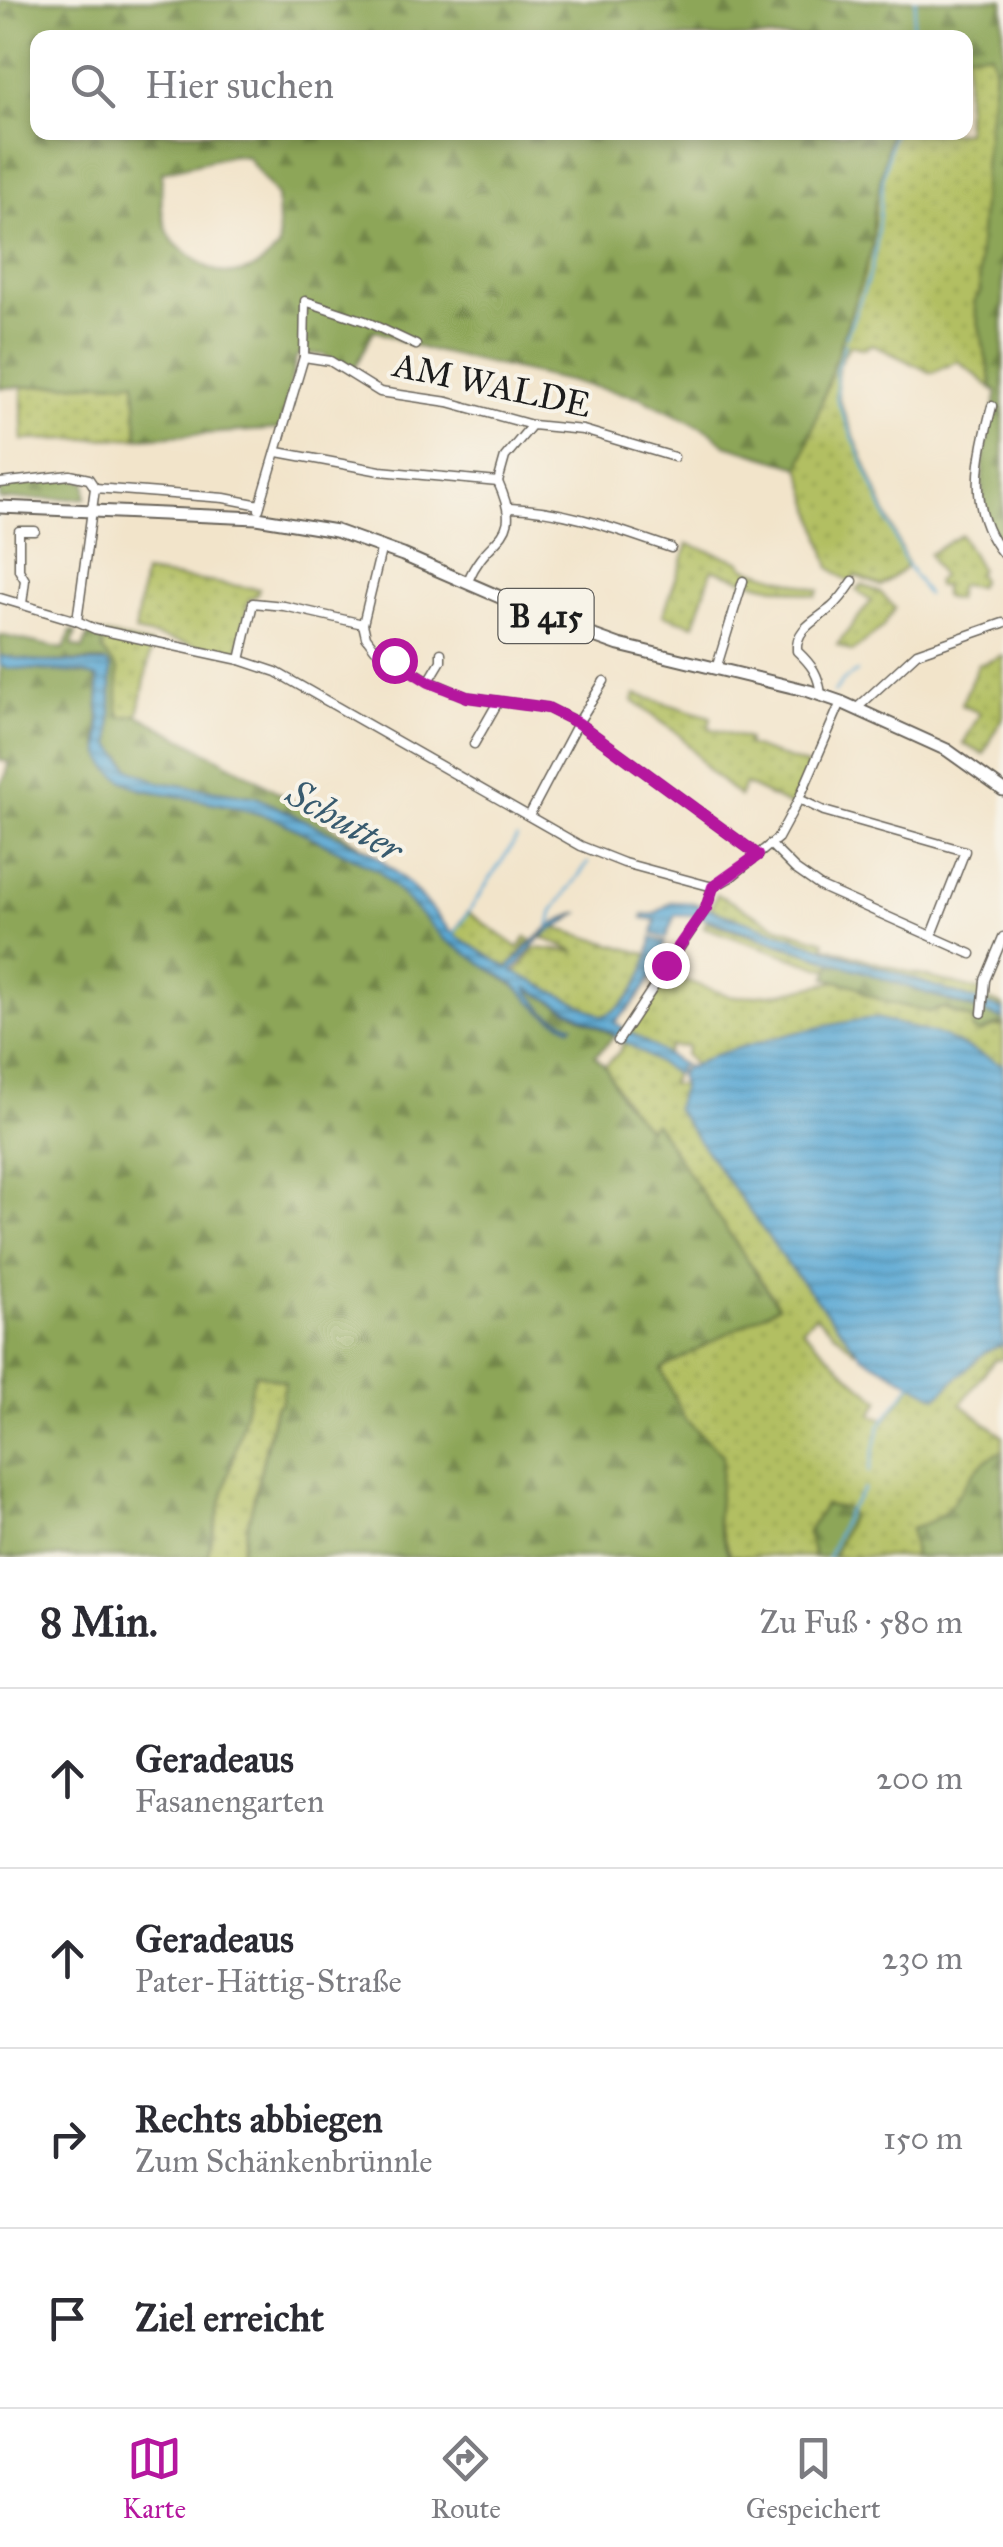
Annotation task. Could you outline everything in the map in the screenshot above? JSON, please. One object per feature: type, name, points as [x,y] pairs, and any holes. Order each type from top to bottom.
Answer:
[{"type":"main road","name":"B 415","points":[[0,507],[259,512],[320,528],[382,546],[606,641],[840,702],[947,750],[1003,790]]},
{"type":"street","points":[[96,488],[224,498],[259,512],[304,357],[304,301],[364,321],[416,345]]},
{"type":"street","name":"AM WALDE","points":[[304,357],[330,361],[380,392],[448,402],[532,425],[583,430],[674,456]]},
{"type":"street","points":[[992,406],[977,484],[982,517],[1003,554]]},
{"type":"street","points":[[468,580],[480,556],[504,531],[510,508],[498,482],[505,457],[532,425]]},
{"type":"street","points":[[278,452],[380,471],[498,482]]},
{"type":"street","points":[[0,483],[70,474],[89,478],[96,488],[77,621]]},
{"type":"street","points":[[510,508],[546,510],[580,518],[671,548]]},
{"type":"street","points":[[22,604],[25,580],[19,570],[19,531],[35,531]]},
{"type":"street","points":[[382,546],[364,624],[374,649],[429,682],[467,697],[548,708],[578,723],[758,855]]},
{"type":"street","points":[[821,695],[820,679],[812,664],[797,651],[796,641],[801,632],[842,597],[854,580]]},
{"type":"street","points":[[716,669],[743,581]]},
{"type":"street","points":[[0,598],[95,629],[240,660],[276,672],[601,854],[713,887]]},
{"type":"street","points":[[240,660],[253,602],[364,624]]},
{"type":"street","points":[[856,709],[917,653],[1003,624]]},
{"type":"street","points":[[429,682],[442,654]]},
{"type":"street","points":[[530,816],[604,681]]},
{"type":"street","points":[[474,744],[498,702]]},
{"type":"street","points":[[618,1040],[699,920],[713,887],[771,845],[799,799],[840,702]]},
{"type":"street","points":[[799,799],[824,810],[966,850],[932,935]]},
{"type":"street","points":[[771,845],[820,887],[971,954]]},
{"type":"street","points":[[982,1013],[985,980],[1003,937]]},
{"type":"green space","points":[[0,0],[1003,0],[1003,548],[985,510],[982,491],[997,392],[993,389],[974,302],[980,293],[985,155],[995,71],[991,53],[973,53],[973,30],[30,30],[30,140],[889,140],[874,212],[872,249],[800,467],[725,445],[711,432],[639,397],[417,347],[374,330],[353,371],[324,355],[300,353],[281,429],[138,438],[135,381],[0,388]],"holes":[[[232,155],[247,157],[277,196],[279,247],[248,271],[226,273],[203,265],[173,241],[163,216],[162,172]]]},
{"type":"green space","points":[[991,52],[995,71],[979,251],[980,293],[974,302],[993,389],[958,361],[932,373],[872,344],[865,349],[850,345],[838,373],[840,403],[908,566],[881,586],[856,576],[849,582],[830,568],[800,467],[872,249],[874,212],[889,140],[973,140],[973,53]]},
{"type":"green space","points":[[136,381],[138,438],[22,440],[22,387]]},
{"type":"green space","points":[[70,478],[86,482],[86,498],[0,500],[0,486]]},
{"type":"green space","points":[[961,535],[980,569],[977,573],[981,580],[978,587],[959,585],[956,600],[944,597],[944,586],[937,586],[941,577],[929,554]]},
{"type":"green space","points":[[688,544],[740,561],[746,568],[819,590],[816,596],[712,569],[694,625],[663,615]]},
{"type":"green space","points":[[144,573],[259,589],[249,599],[237,655],[135,632]]},
{"type":"green space","points":[[862,585],[881,593],[895,608],[883,627],[852,652],[837,645],[871,601],[856,590]]},
{"type":"green space","points":[[71,631],[76,632],[72,645],[83,649],[89,632],[102,634],[103,651],[118,670],[121,717],[138,715],[252,776],[373,853],[256,797],[158,782],[130,769],[111,744],[111,668],[103,661],[41,662],[0,656],[0,635],[64,649]]},
{"type":"green space","points":[[102,634],[152,645],[138,715],[121,717],[118,670],[103,651]]},
{"type":"green space","points":[[1003,656],[1003,716],[984,754],[963,744],[980,713],[961,705],[978,665]]},
{"type":"green space","points":[[0,666],[94,675],[98,678],[99,746],[109,769],[141,789],[236,807],[276,819],[379,871],[491,970],[524,992],[543,1013],[569,1024],[545,1012],[525,987],[615,1036],[595,1056],[605,1066],[621,1098],[648,1129],[654,1122],[778,1306],[661,1369],[684,1418],[723,1455],[717,1520],[729,1556],[743,1557],[240,1557],[285,1382],[255,1373],[207,1557],[0,1557],[0,785],[8,762],[0,760]]},
{"type":"green space","points":[[635,694],[711,717],[709,728],[748,739],[747,745],[809,766],[791,806],[745,784],[739,796],[709,771],[681,736],[633,701]]},
{"type":"green space","points":[[717,894],[779,927],[825,941],[824,946],[986,992],[985,998],[1003,1006],[1003,1010],[710,910]]},
{"type":"green space","points":[[468,912],[519,948],[526,937],[531,940],[508,968],[453,934]]},
{"type":"green space","points":[[705,921],[832,961],[828,970],[703,927]]},
{"type":"green space","points":[[552,927],[650,955],[638,983],[620,1006],[603,1016],[516,973],[535,948],[576,952],[541,937]]},
{"type":"green space","points":[[832,961],[1003,1019],[1003,1026],[999,1024],[980,1033],[972,1029],[973,1019],[943,1008],[929,1012],[865,994],[856,986],[826,978]]},
{"type":"green space","points":[[672,976],[733,997],[782,993],[837,981],[857,986],[865,994],[887,1002],[928,1012],[943,1008],[991,1027],[1003,1026],[1003,1075],[873,1307],[855,1351],[815,1316],[802,1329],[880,1400],[871,1415],[886,1419],[913,1383],[1003,1304],[1003,1359],[994,1360],[961,1404],[1003,1436],[1003,1451],[982,1465],[945,1514],[911,1530],[914,1557],[833,1557],[850,1515],[824,1506],[807,1534],[815,1557],[730,1556],[717,1519],[723,1455],[684,1418],[660,1369],[778,1305],[654,1123],[649,1130],[635,1115],[605,1066],[624,1041],[675,1074],[670,1084],[682,1085],[686,1068],[694,1065],[685,1054],[688,1047],[670,1046],[666,1055],[628,1033]]},
{"type":"green space","points":[[255,1373],[285,1382],[281,1404],[275,1407],[240,1557],[207,1557]]},
{"type":"green space","points":[[1003,1451],[1003,1557],[914,1557],[911,1529],[942,1514],[977,1469]]},
{"type":"green space","points":[[824,1505],[845,1508],[851,1515],[833,1557],[815,1557],[807,1534]]},
{"type":"water","points":[[0,656],[41,662],[107,663],[111,668],[111,744],[130,769],[158,782],[256,797],[373,853],[408,883],[453,934],[508,968],[548,928],[580,913],[541,937],[513,971],[603,1016],[623,1003],[638,984],[652,938],[665,942],[646,986],[614,1022],[683,1065],[677,1069],[680,1071],[675,1074],[610,1032],[526,987],[545,1012],[573,1025],[571,1028],[543,1013],[514,984],[444,939],[379,871],[276,819],[236,807],[141,789],[124,781],[109,769],[101,755],[98,678],[83,673],[0,666]]},
{"type":"water","points":[[671,902],[693,903],[1003,1010],[1003,1019],[695,915],[675,915],[666,938],[653,934],[656,920],[643,915],[655,914]]},
{"type":"water","points":[[876,1018],[942,1036],[1003,1065],[1003,1345],[986,1351],[937,1397],[862,1356],[790,1267],[675,1108],[682,1085],[679,1076],[685,1067],[779,1037]]},
{"type":"waterway","points":[[912,30],[916,0]]},
{"type":"waterway","points":[[846,337],[876,248],[891,140]]},
{"type":"waterway","points":[[845,342],[836,370],[837,400],[905,562],[927,595]]},
{"type":"waterway","points":[[834,693],[857,672]]},
{"type":"waterway","points":[[452,937],[517,838]]},
{"type":"waterway","points":[[550,925],[553,911],[588,863]]},
{"type":"waterway","points":[[869,1472],[880,1425],[913,1382]]},
{"type":"waterway","points":[[828,1557],[846,1514],[864,1489]]},
{"type":"route","points":[[394,660],[429,682],[467,697],[548,708],[578,723],[758,855],[713,887],[706,908],[666,965]]},
{"type":"water label","name":"Schutter","points":[[345,821]]}]
